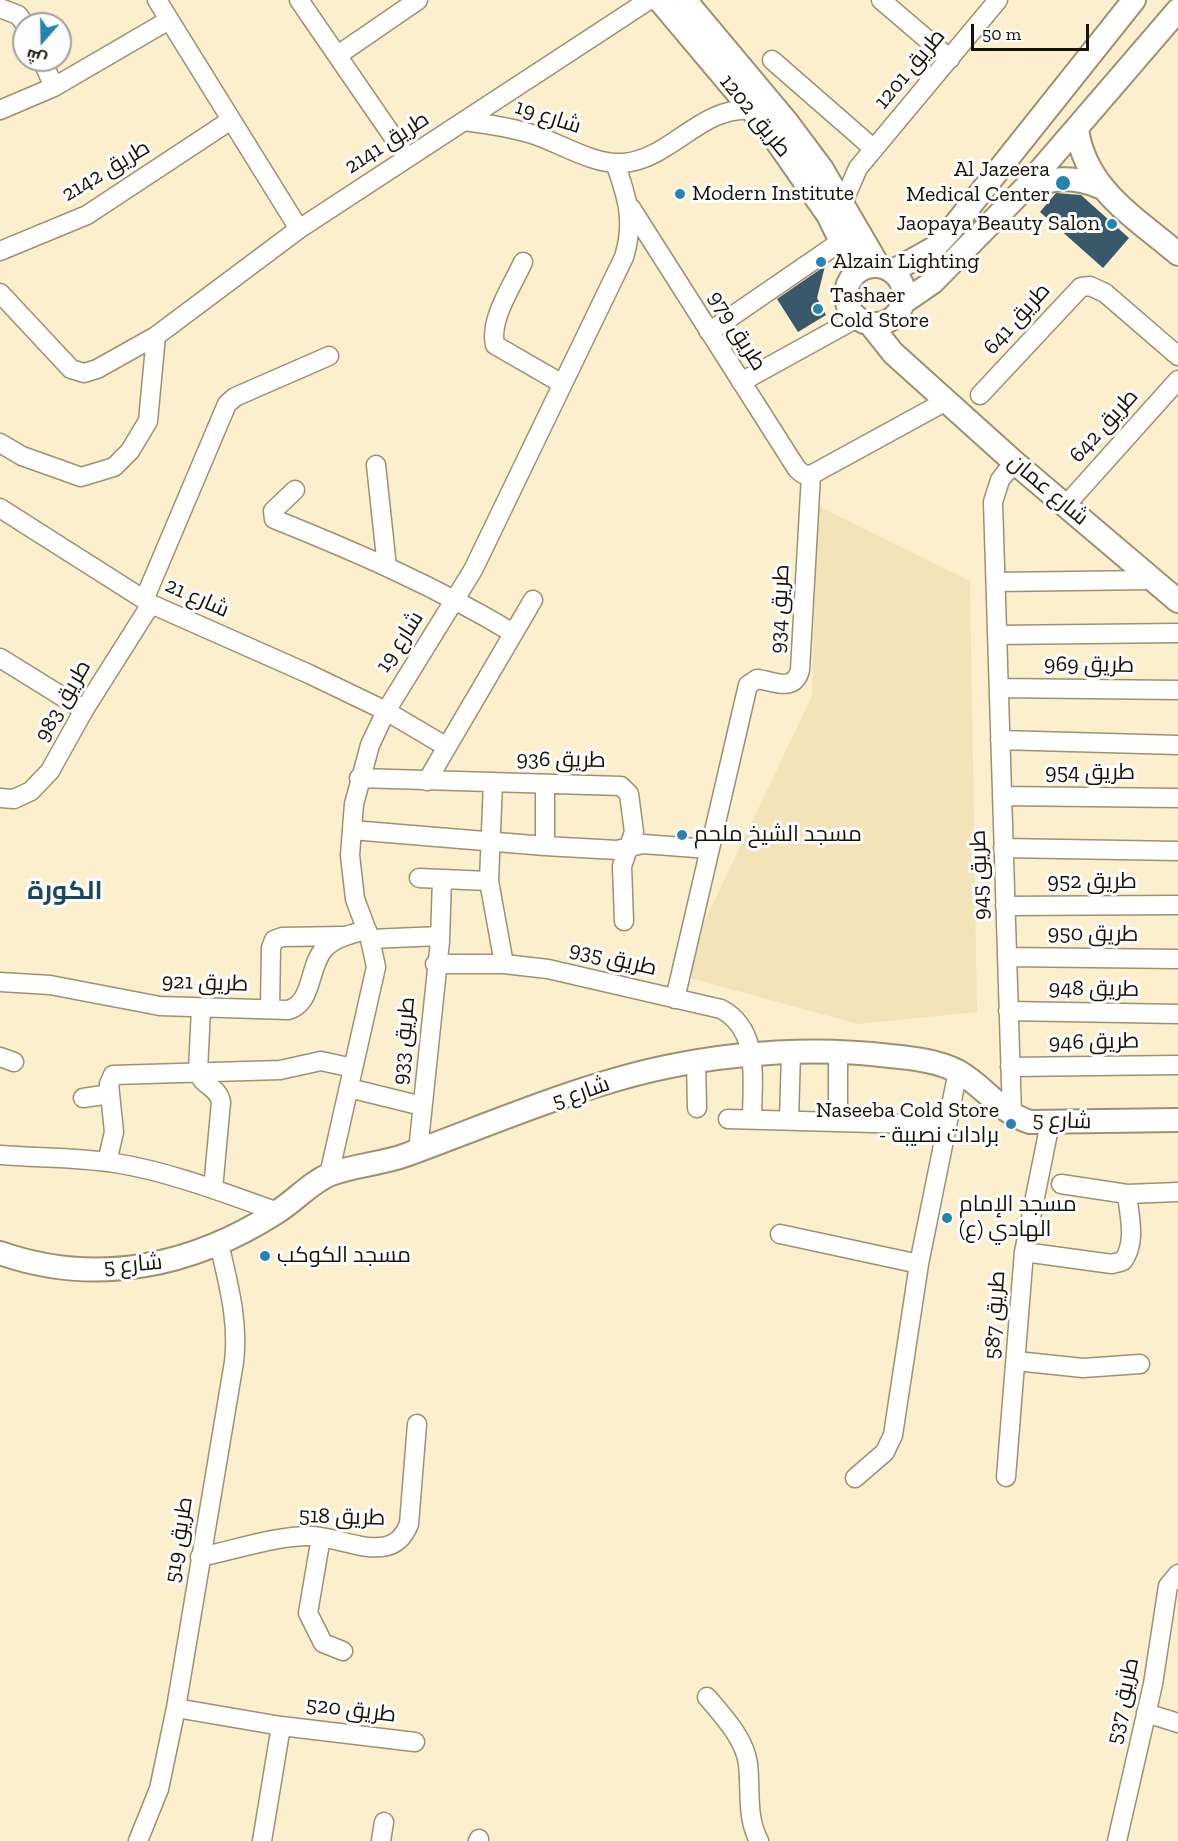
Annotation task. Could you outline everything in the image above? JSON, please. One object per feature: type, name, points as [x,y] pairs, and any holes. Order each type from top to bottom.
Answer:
[{"type":"street","points":[[157,0],[299,229]]},
{"type":"street","points":[[299,0],[407,158]]},
{"type":"street","points":[[338,55],[418,0]]},
{"type":"street","name":"طريق 2141","points":[[0,293],[71,369],[84,373],[97,369],[156,336],[299,229],[649,0]]},
{"type":"street","name":"طريق 1202","points":[[658,0],[771,133],[828,215],[856,272]]},
{"type":"street","name":"طريق 1202","points":[[685,0],[822,169],[842,205],[886,268]]},
{"type":"street","points":[[881,0],[950,59]]},
{"type":"street","name":"طريق 1201","points":[[842,205],[858,168],[998,0]]},
{"type":"street","points":[[1134,0],[934,248],[886,268],[856,272],[846,287],[845,295],[850,312],[863,321],[879,324],[939,277],[1025,188],[1178,10]]},
{"type":"street","points":[[0,110],[54,87],[170,20]]},
{"type":"street","points":[[772,60],[874,149]]},
{"type":"street","points":[[47,72],[54,87]]},
{"type":"street","points":[[716,114],[734,88],[743,87],[752,91],[786,122]]},
{"type":"street","points":[[615,163],[648,156],[716,114],[730,110],[752,110]]},
{"type":"street","name":"طريق 2142","points":[[0,251],[87,215],[231,120]]},
{"type":"street","name":"شارع 19","points":[[329,1175],[376,967],[369,934],[351,879],[352,830],[359,778],[386,711],[457,599],[624,257],[630,230],[629,206],[615,163],[516,129],[464,121]]},
{"type":"street","points":[[1077,129],[1084,160],[1100,187],[1178,254]]},
{"type":"street","points":[[822,169],[840,171],[858,168]]},
{"type":"street","points":[[1025,188],[1056,178],[1071,178],[1100,187]]},
{"type":"street","name":"طريق 979","points":[[629,206],[797,469],[802,474],[811,475]]},
{"type":"street","points":[[709,332],[840,242]]},
{"type":"street","points":[[524,262],[496,322],[493,335],[495,345],[561,383]]},
{"type":"street","points":[[886,268],[903,285],[899,310]]},
{"type":"street","name":"طريق 641","points":[[980,395],[1081,287],[1098,288],[1178,356]]},
{"type":"street","name":"شارع عمان","points":[[899,310],[905,348],[921,376]]},
{"type":"street","points":[[741,382],[863,321]]},
{"type":"street","name":"شارع عمان","points":[[863,321],[893,353],[948,400],[1014,462],[1151,580],[1175,593]]},
{"type":"street","points":[[0,443],[22,456],[81,477],[114,467],[130,451],[148,421],[156,336]]},
{"type":"street","name":"طريق 983","points":[[0,798],[14,799],[31,791],[50,771],[147,602],[227,404],[235,397],[329,356]]},
{"type":"street","name":"طريق 642","points":[[1066,505],[1178,380]]},
{"type":"street","points":[[811,475],[948,400]]},
{"type":"street","name":"طريق 945","points":[[1012,1115],[993,502],[1000,480],[1014,462]]},
{"type":"street","points":[[376,465],[387,567]]},
{"type":"street","name":"طريق 934","points":[[675,999],[748,685],[757,679],[786,685],[799,675],[811,475]]},
{"type":"street","points":[[295,490],[273,511],[274,519],[457,599],[513,633]]},
{"type":"street","name":"شارع 21","points":[[0,508],[147,602],[386,711],[447,747]]},
{"type":"street","points":[[996,582],[1151,580]]},
{"type":"street","points":[[427,781],[532,600]]},
{"type":"street","points":[[998,635],[1178,633]]},
{"type":"street","points":[[0,658],[84,710]]},
{"type":"street","name":"طريق 969","points":[[999,688],[1178,690]]},
{"type":"street","points":[[1000,740],[1178,745]]},
{"type":"street","name":"طريق 936","points":[[359,778],[621,786],[628,794],[634,832],[621,866],[624,921]]},
{"type":"street","points":[[493,782],[489,881],[504,964]]},
{"type":"street","points":[[545,785],[545,846]]},
{"type":"street","name":"طريق 954","points":[[1002,796],[1178,798]]},
{"type":"street","points":[[352,830],[617,850],[643,844],[710,849]]},
{"type":"street","points":[[1004,848],[1178,851]]},
{"type":"street","points":[[419,878],[489,881]]},
{"type":"street","name":"طريق 933","points":[[418,1151],[435,964],[440,936],[442,879]]},
{"type":"street","name":"طريق 952","points":[[1005,906],[1178,906]]},
{"type":"street","points":[[369,934],[440,936]]},
{"type":"street","name":"طريق 921","points":[[0,982],[50,985],[139,1004],[288,1010],[301,1003],[318,956],[330,944],[345,936],[369,934]]},
{"type":"street","points":[[270,1009],[271,948],[274,940],[282,937],[345,936]]},
{"type":"street","name":"طريق 950","points":[[1007,957],[1178,960]]},
{"type":"street","name":"طريق 935","points":[[435,964],[504,964],[563,972],[721,1009],[740,1023],[752,1055]]},
{"type":"street","points":[[201,1008],[198,1071],[201,1080],[218,1092],[220,1102],[213,1189]]},
{"type":"street","name":"طريق 948","points":[[1008,1011],[1178,1014]]},
{"type":"street","points":[[789,1120],[791,1053]]},
{"type":"street","points":[[838,1053],[838,1121]]},
{"type":"street","name":"شارع 5","points":[[0,1253],[68,1268],[128,1269],[181,1259],[219,1243],[278,1212],[329,1175],[418,1151],[633,1075],[696,1062],[752,1055],[838,1053],[914,1059],[958,1071],[1012,1115],[1030,1122],[1178,1120]]},
{"type":"street","points":[[752,1055],[752,1119]]},
{"type":"street","points":[[107,1162],[114,1132],[109,1080],[116,1073],[280,1070],[321,1062],[353,1068]]},
{"type":"street","points":[[696,1062],[697,1108]]},
{"type":"street","name":"طريق 946","points":[[1010,1067],[1178,1065]]},
{"type":"street","points":[[855,1478],[885,1452],[892,1440],[919,1264],[958,1071]]},
{"type":"street","points":[[348,1088],[422,1106]]},
{"type":"street","points":[[83,1098],[110,1094]]},
{"type":"street","points":[[728,1119],[946,1125]]},
{"type":"street","name":"طريق 587","points":[[1006,1477],[1024,1252],[1050,1123]]},
{"type":"street","points":[[0,1155],[107,1162],[163,1173],[278,1212]]},
{"type":"street","points":[[1061,1184],[1127,1194],[1178,1192]]},
{"type":"street","points":[[1024,1252],[1112,1264],[1124,1261],[1130,1252],[1131,1241],[1127,1194]]},
{"type":"street","points":[[780,1234],[919,1264]]},
{"type":"street","name":"طريق 519","points":[[138,1841],[159,1789],[176,1708],[236,1344],[231,1294],[219,1243]]},
{"type":"street","points":[[1016,1361],[1083,1368],[1140,1364]]},
{"type":"street","name":"طريق 518","points":[[200,1557],[301,1536],[321,1537],[378,1547],[387,1546],[401,1538],[409,1524],[417,1424]]},
{"type":"street","points":[[321,1537],[308,1616],[323,1644],[343,1651]]},
{"type":"street","name":"طريق 537","points":[[1117,1841],[1157,1663],[1168,1586],[1178,1574]]},
{"type":"street","points":[[707,1697],[743,1746],[748,1762],[749,1811],[759,1841]]},
{"type":"street","name":"طريق 520","points":[[176,1708],[281,1726],[415,1742]]},
{"type":"street","points":[[1146,1713],[1178,1723]]},
{"type":"street","name":"طريق 520","points":[[262,1841],[281,1726]]},
{"type":"street","points":[[381,1841],[384,1822]]},
{"type":"shaded area","points":[[816,505],[970,581],[977,1012],[858,1024],[679,975],[812,696]]},
{"type":"building","points":[[1056,193],[1081,195],[1129,238],[1103,268],[1040,212]]},
{"type":"building","points":[[825,266],[817,298],[826,315],[798,332],[777,299]]},
{"type":"place","name":"Al Jazeera Medical Center","points":[[1063,183]]},
{"type":"place","name":"Modern Institute","points":[[680,194]]},
{"type":"place","name":"Jaopaya Beauty Salon","points":[[1112,224]]},
{"type":"place","name":"Alzain Lighting","points":[[821,262]]},
{"type":"place","name":"Tashaer Cold Store","points":[[818,309]]},
{"type":"place","name":"مسجد الشيخ ملحم","points":[[682,835]]},
{"type":"place","name":"Naseeba Cold Store - برادات نصيبة","points":[[1011,1124]]},
{"type":"place","name":"مسجد الإمام الهادي (ع)","points":[[947,1218]]},
{"type":"place","name":"مسجد الكوكب","points":[[265,1256]]},
{"type":"district","name":"الكورة","points":[[65,892]]}]
